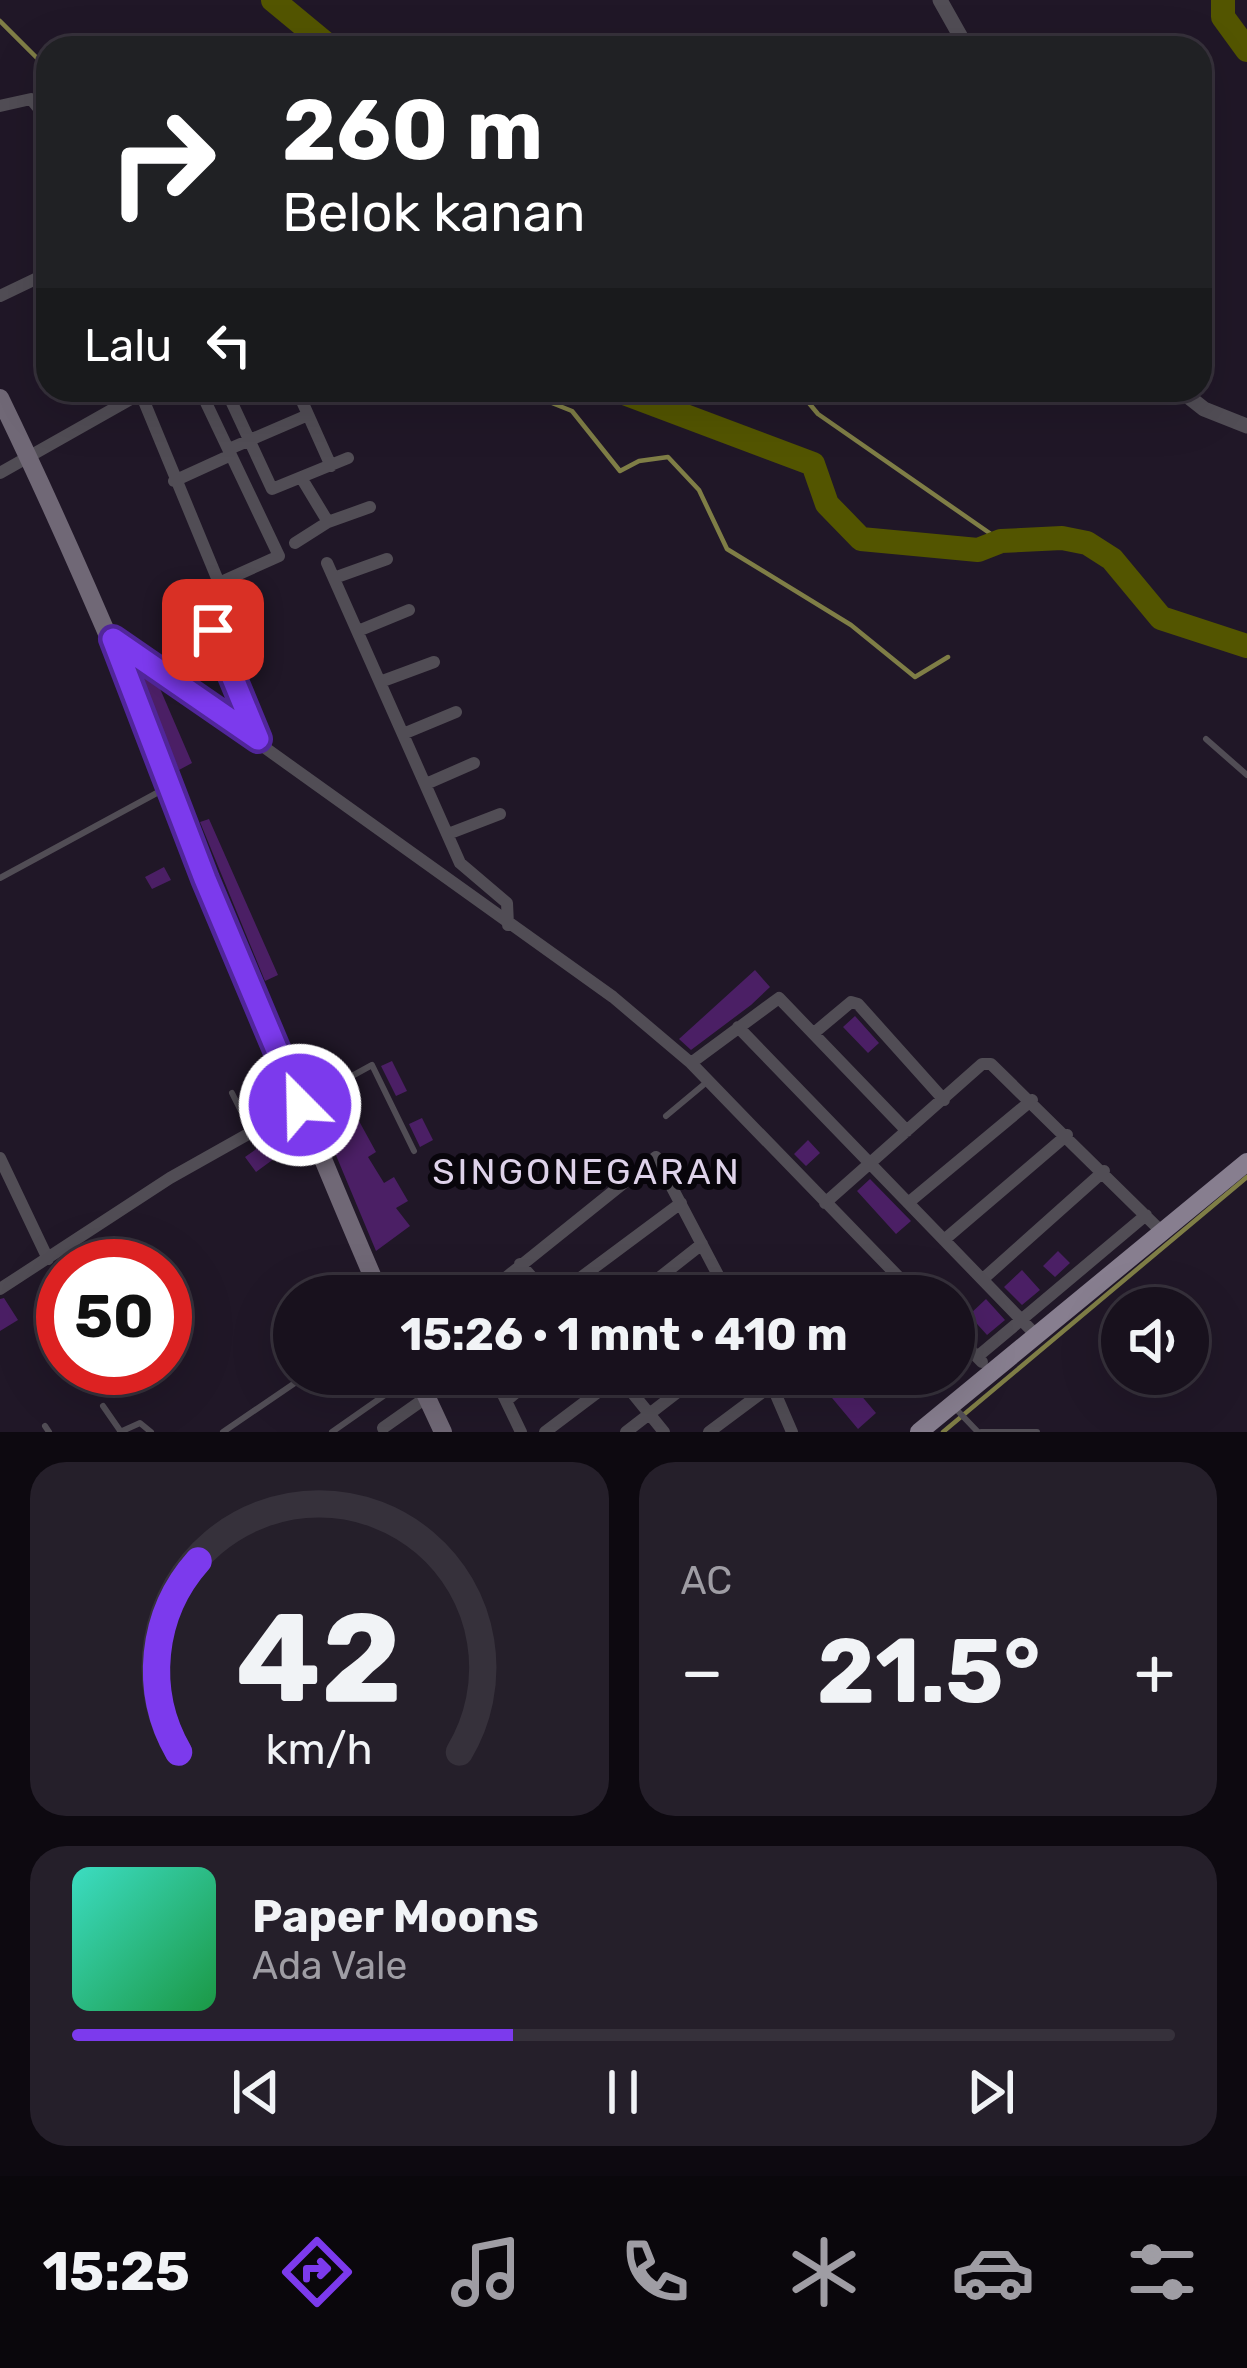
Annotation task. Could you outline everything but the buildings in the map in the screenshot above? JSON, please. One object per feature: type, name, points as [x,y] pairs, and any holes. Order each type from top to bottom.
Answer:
[{"type":"main road","points":[[0,398],[113,639],[372,1275]]},
{"type":"main road","points":[[920,1432],[959,1412],[984,1364],[1036,1335],[1247,1162]]},
{"type":"main road","points":[[427,1397],[443,1432]]},
{"type":"street","points":[[940,0],[960,36]]},
{"type":"street","points":[[0,106],[31,99],[36,105]]},
{"type":"street","points":[[0,296],[36,279]]},
{"type":"street","points":[[0,473],[127,402]]},
{"type":"street","points":[[147,402],[174,481],[227,603]]},
{"type":"street","points":[[206,402],[279,556],[219,584]]},
{"type":"street","points":[[232,402],[269,487],[302,479],[348,458]]},
{"type":"street","points":[[302,402],[331,466]]},
{"type":"street","points":[[1195,402],[1247,426]]},
{"type":"street","points":[[174,481],[249,440],[308,415]]},
{"type":"street","points":[[302,479],[328,522]]},
{"type":"street","points":[[296,543],[328,522],[370,507]]},
{"type":"street","points":[[334,578],[387,559]]},
{"type":"street","points":[[327,563],[460,863],[507,903],[508,925]]},
{"type":"street","points":[[358,632],[409,610]]},
{"type":"street","points":[[113,639],[613,997],[691,1063],[896,1275]]},
{"type":"street","points":[[380,682],[434,662]]},
{"type":"street","points":[[404,734],[456,712]]},
{"type":"street","points":[[425,784],[474,763]]},
{"type":"street","points":[[448,835],[500,814]]},
{"type":"street","points":[[691,1063],[776,998],[907,1131]]},
{"type":"street","points":[[814,1033],[850,1002],[858,1004],[944,1100]]},
{"type":"street","points":[[738,1027],[1036,1335]]},
{"type":"street","points":[[825,1204],[982,1064],[991,1064],[1164,1234]]},
{"type":"street","points":[[908,1203],[1032,1100]]},
{"type":"street","points":[[79,1239],[300,1105]]},
{"type":"street","points":[[944,1240],[1067,1135]]},
{"type":"street","points":[[507,1275],[656,1156],[718,1275]]},
{"type":"street","points":[[0,1158],[39,1239]]},
{"type":"street","points":[[982,1279],[1104,1171]]},
{"type":"street","points":[[582,1275],[681,1203]]},
{"type":"street","points":[[975,1355],[984,1364],[1021,1319],[1146,1215]]},
{"type":"street","points":[[662,1275],[702,1244]]},
{"type":"street","points":[[520,1264],[531,1275]]},
{"type":"street","points":[[0,1289],[36,1266]]},
{"type":"street","points":[[503,1395],[520,1432]]},
{"type":"street","points":[[506,1401],[513,1395]]},
{"type":"street","points":[[545,1432],[593,1395]]},
{"type":"street","points":[[634,1395],[664,1432]]},
{"type":"street","points":[[626,1432],[672,1395]]},
{"type":"street","points":[[709,1432],[752,1395]]},
{"type":"street","points":[[775,1395],[790,1431]]},
{"type":"street","points":[[383,1428],[427,1397]]},
{"type":"lane","points":[[213,630],[258,739]]},
{"type":"lane","points":[[1206,739],[1247,775]]},
{"type":"lane","points":[[0,878],[169,786]]},
{"type":"lane","points":[[300,1105],[372,1065],[414,1151]]},
{"type":"lane","points":[[666,1116],[708,1081]]},
{"type":"lane","points":[[232,1093],[251,1132]]},
{"type":"lane","points":[[223,1432],[277,1395]]},
{"type":"lane","points":[[332,1432],[386,1395]]},
{"type":"lane","points":[[103,1406],[120,1432],[140,1423],[151,1432]]},
{"type":"lane","points":[[959,1412],[980,1432],[1037,1432]]},
{"type":"waterway","points":[[273,0],[316,36]]},
{"type":"waterway","points":[[1223,0],[1223,17],[1247,50]]},
{"type":"waterway","points":[[0,21],[36,57]]},
{"type":"waterway","points":[[551,402],[572,411],[620,471],[639,461],[668,457],[699,490],[727,549],[851,625],[915,677],[948,657]]},
{"type":"waterway","points":[[648,402],[813,464],[827,504],[861,539],[978,550],[1001,541],[1062,538],[1087,543],[1112,559],[1161,618],[1247,646]]},
{"type":"waterway","points":[[808,402],[818,414],[1001,541]]},
{"type":"waterway","points":[[943,1432],[1247,1177]]},
{"type":"district","name":"SINGONEGARAN","points":[[587,1171]]},
{"type":"route","points":[[213,630],[258,739],[113,639],[205,879],[300,1105]]}]
